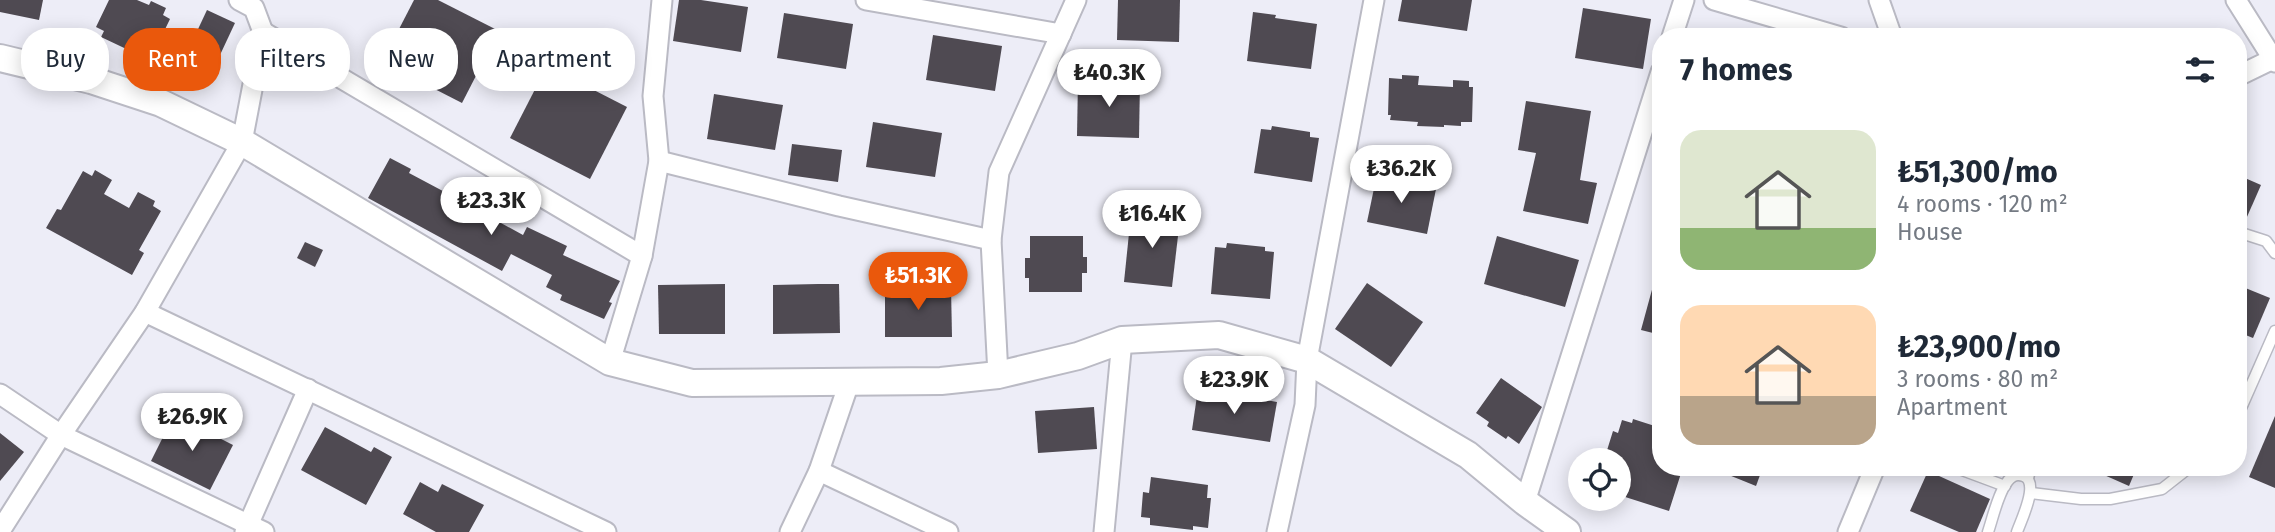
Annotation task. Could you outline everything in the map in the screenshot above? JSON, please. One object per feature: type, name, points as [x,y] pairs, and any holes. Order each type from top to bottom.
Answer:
[{"type":"street","points":[[239,0],[254,8],[262,28]]},
{"type":"street","points":[[610,362],[642,256],[659,161],[653,96],[662,0]]},
{"type":"street","points":[[866,0],[1060,34]]},
{"type":"street","points":[[998,375],[991,240],[999,172],[1076,0]]},
{"type":"street","points":[[1277,532],[1305,405],[1307,360],[1374,0]]},
{"type":"street","points":[[1675,28],[1684,0]]},
{"type":"street","points":[[1714,0],[1810,28]]},
{"type":"street","points":[[1879,0],[1889,28]]},
{"type":"street","points":[[2236,0],[2268,37],[2274,60],[2247,72]]},
{"type":"street","points":[[0,58],[91,79],[161,103],[242,142],[610,362],[692,383],[941,381],[998,375],[1078,356],[1122,340],[1219,335],[1307,360],[1468,455],[1525,502],[1567,532]]},
{"type":"street","points":[[350,83],[642,256]]},
{"type":"street","points":[[0,531],[61,435],[145,312],[242,142],[252,91]]},
{"type":"street","points":[[1525,502],[1652,100]]},
{"type":"street","points":[[659,161],[839,206],[991,240]]},
{"type":"street","points":[[145,312],[606,532]]},
{"type":"street","points":[[1104,532],[1122,340]]},
{"type":"street","points":[[790,532],[819,471],[849,383]]},
{"type":"street","points":[[0,394],[61,435],[252,529],[309,389]]},
{"type":"street","points":[[819,471],[948,532]]},
{"type":"street","points":[[1849,532],[1871,476]]},
{"type":"lane","points":[[2247,235],[2266,241],[2275,253]]},
{"type":"lane","points":[[2247,395],[2275,331]]},
{"type":"lane","points":[[1979,476],[2004,485]]},
{"type":"lane","points":[[1988,532],[2004,485],[2016,476]]},
{"type":"lane","points":[[2017,532],[2031,493],[2031,483],[2028,478],[2022,476]]},
{"type":"lane","points":[[2031,493],[2081,499],[2110,499],[2162,489],[2179,476]]},
{"type":"building","points":[[0,0],[43,0],[39,20],[0,12]]},
{"type":"building","points":[[109,0],[137,0],[149,5],[151,1],[166,8],[163,15],[170,19],[166,28],[123,28],[123,47],[109,41],[109,28],[96,27]]},
{"type":"building","points":[[414,0],[438,0],[493,28],[472,28],[472,84],[462,103],[439,91],[458,91],[458,28],[400,28]]},
{"type":"building","points":[[679,0],[701,0],[748,7],[741,52],[673,41]]},
{"type":"building","points":[[1118,0],[1180,0],[1179,42],[1117,40]]},
{"type":"building","points":[[1402,0],[1472,0],[1467,31],[1398,21]]},
{"type":"building","points":[[1583,8],[1651,19],[1643,69],[1575,58]]},
{"type":"building","points":[[207,10],[235,23],[221,53],[221,28],[199,28]]},
{"type":"building","points":[[1253,12],[1317,24],[1311,69],[1247,61]]},
{"type":"building","points":[[784,13],[853,24],[846,69],[777,58]]},
{"type":"building","points":[[933,35],[1002,46],[995,91],[926,80]]},
{"type":"building","points":[[1402,75],[1419,76],[1418,85],[1453,87],[1453,80],[1469,81],[1469,87],[1473,87],[1472,122],[1444,127],[1417,126],[1418,122],[1390,120],[1389,78],[1402,79]]},
{"type":"building","points":[[1078,80],[1140,81],[1139,138],[1077,136]]},
{"type":"building","points":[[534,91],[596,91],[627,107],[590,179],[510,138]]},
{"type":"building","points":[[714,94],[783,105],[775,150],[707,139]]},
{"type":"building","points":[[1526,101],[1591,111],[1580,180],[1597,183],[1588,224],[1523,211],[1536,153],[1518,150]]},
{"type":"building","points":[[873,122],[942,133],[935,177],[866,167]]},
{"type":"building","points":[[1272,126],[1310,132],[1310,137],[1319,138],[1312,182],[1254,173],[1261,129],[1271,130]]},
{"type":"building","points":[[792,144],[842,150],[838,182],[788,175]]},
{"type":"building","points":[[390,158],[411,169],[409,173],[456,198],[460,190],[485,204],[481,212],[523,235],[527,227],[567,246],[563,255],[620,281],[604,319],[560,300],[562,295],[546,287],[552,275],[511,254],[502,271],[368,198]]},
{"type":"building","points":[[95,170],[112,180],[104,194],[129,208],[138,192],[155,201],[153,206],[161,211],[139,250],[144,253],[132,275],[46,228],[57,209],[61,210],[83,171],[92,176]]},
{"type":"building","points":[[1377,174],[1436,189],[1427,234],[1367,222]]},
{"type":"building","points":[[2247,179],[2261,185],[2247,217]]},
{"type":"building","points":[[1131,214],[1180,219],[1172,287],[1124,282]]},
{"type":"building","points":[[1030,236],[1083,236],[1083,257],[1087,257],[1087,273],[1082,273],[1082,292],[1029,292],[1029,278],[1025,278],[1025,258],[1030,258]]},
{"type":"building","points":[[1497,236],[1579,260],[1565,307],[1484,284]]},
{"type":"building","points":[[305,242],[323,250],[315,267],[297,258]]},
{"type":"building","points":[[1227,243],[1265,247],[1265,251],[1274,252],[1270,299],[1211,294],[1215,247],[1226,248]]},
{"type":"building","points":[[1367,283],[1423,322],[1391,367],[1335,329]]},
{"type":"building","points":[[725,284],[725,334],[659,334],[658,285]]},
{"type":"building","points":[[839,284],[840,333],[773,334],[773,285]]},
{"type":"building","points":[[951,287],[952,337],[885,337],[885,288]]},
{"type":"building","points":[[2247,289],[2270,298],[2253,338],[2247,336]]},
{"type":"building","points":[[1652,290],[1652,333],[1641,330]]},
{"type":"building","points":[[1501,378],[1542,407],[1519,444],[1487,426],[1489,422],[1476,413]]},
{"type":"building","points":[[1198,389],[1277,402],[1270,442],[1192,430]]},
{"type":"building","points":[[1094,407],[1097,449],[1038,453],[1035,411]]},
{"type":"building","points":[[174,415],[233,445],[210,490],[151,461]]},
{"type":"building","points":[[2275,416],[2275,488],[2249,477]]},
{"type":"building","points":[[1633,419],[1652,425],[1652,476],[1680,476],[1669,511],[1631,499],[1631,448],[1608,448],[1613,431],[1618,433],[1622,420],[1632,423]]},
{"type":"building","points":[[325,427],[371,452],[374,447],[392,457],[366,505],[301,470]]},
{"type":"building","points":[[0,433],[24,452],[0,481]]},
{"type":"building","points":[[1731,476],[1760,476],[1756,486]]},
{"type":"building","points":[[1926,476],[1939,476],[1990,499],[1976,532],[1959,532],[1910,511]]},
{"type":"building","points":[[2106,476],[2133,476],[2129,486]]},
{"type":"building","points":[[1151,477],[1208,485],[1207,498],[1211,498],[1208,528],[1193,526],[1193,530],[1150,525],[1150,518],[1141,517],[1143,492],[1149,493]]},
{"type":"building","points":[[420,482],[438,492],[442,484],[484,505],[469,532],[436,532],[403,514]]}]
